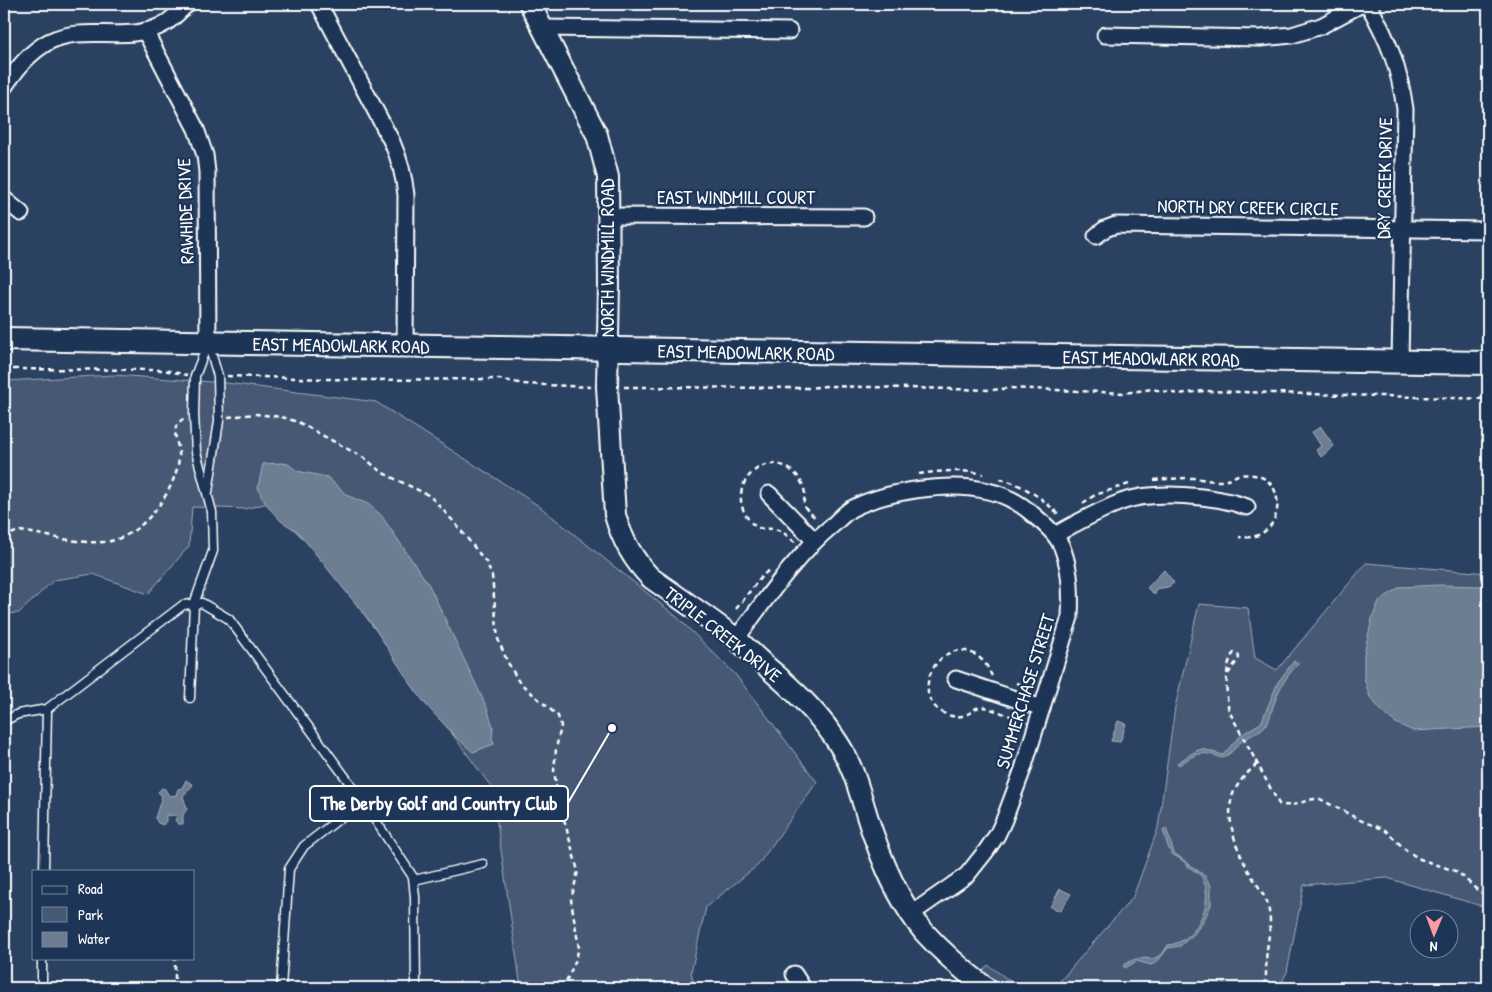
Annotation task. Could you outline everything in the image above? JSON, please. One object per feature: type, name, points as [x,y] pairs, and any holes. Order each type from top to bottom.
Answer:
[{"type":"main road","name":"EAST MEADOWLARK ROAD","points":[[4,340],[1488,363]]},
{"type":"street","points":[[4,87],[26,58],[57,38],[76,34],[145,31],[170,20],[187,4]]},
{"type":"street","points":[[319,4],[401,162],[406,195],[405,346]]},
{"type":"street","name":"NORTH WINDMILL ROAD","points":[[530,4],[597,135],[608,177],[608,350]]},
{"type":"street","points":[[1105,35],[1281,37],[1322,26],[1362,4]]},
{"type":"street","name":"DRY CREEK DRIVE","points":[[1368,4],[1385,32],[1395,57],[1401,80],[1406,126],[1400,361]]},
{"type":"street","points":[[542,28],[789,32]]},
{"type":"street","name":"RAWHIDE DRIVE","points":[[145,31],[196,129],[205,155],[207,172],[208,343]]},
{"type":"street","points":[[4,199],[21,213]]},
{"type":"street","name":"EAST WINDMILL COURT","points":[[609,216],[864,217]]},
{"type":"street","name":"NORTH DRY CREEK CIRCLE","points":[[1096,236],[1105,229],[1116,225],[1488,230]]},
{"type":"street","name":"TRIPLE CREEK DRIVE","points":[[608,350],[608,387],[615,516],[620,532],[630,552],[651,578],[736,639],[793,690],[821,719],[839,744],[851,767],[882,858],[911,914],[924,932],[950,959],[986,988]]},
{"type":"street","name":"SUMMERCHASE STREET","points":[[736,639],[810,536],[850,510],[896,493],[946,487],[968,487],[988,491],[1010,498],[1061,531],[1071,591],[1070,617],[1042,708],[1004,820],[994,840],[967,875],[911,914]]},
{"type":"street","points":[[768,494],[810,536]]},
{"type":"street","points":[[1061,531],[1123,501],[1158,496],[1191,496],[1231,501],[1247,508]]},
{"type":"street","points":[[956,679],[1042,708]]},
{"type":"street","points":[[794,974],[803,988]]},
{"type":"lane","points":[[190,698],[194,604],[213,551],[212,512],[196,452],[194,418],[195,376],[208,343]]},
{"type":"lane","points":[[207,497],[219,418],[218,376],[208,343]]},
{"type":"lane","points":[[4,721],[18,714],[46,709],[183,605],[202,603],[229,619],[362,801],[413,877],[416,897],[416,988]]},
{"type":"lane","points":[[44,870],[46,709]]},
{"type":"lane","points":[[281,988],[289,869],[304,846],[362,801]]},
{"type":"lane","points":[[414,880],[483,864]]},
{"type":"lane","points":[[42,960],[42,988]]},
{"type":"path","points":[[4,369],[164,370],[195,376]]},
{"type":"path","points":[[218,376],[363,380],[499,379],[524,384],[590,387]]},
{"type":"path","points":[[623,387],[809,388],[826,386],[992,390],[1010,388],[1124,393],[1152,389],[1178,394],[1204,391],[1488,399]]},
{"type":"path","points":[[219,418],[256,414],[282,417],[298,422],[366,458],[380,472],[430,496],[455,523],[486,562],[492,576],[498,639],[507,661],[519,682],[558,716],[561,726],[554,771],[558,797],[578,871],[571,900],[579,948],[563,988]]},
{"type":"path","points":[[4,540],[12,532],[20,531],[90,542],[105,542],[121,538],[145,522],[161,502],[170,486],[179,457],[174,438],[177,426],[180,420],[194,418]]},
{"type":"path","points":[[919,474],[939,471],[960,471],[988,476]]},
{"type":"path","points":[[996,478],[1020,486],[1049,505],[1061,517],[1061,531]]},
{"type":"path","points":[[791,549],[810,536],[824,514]]},
{"type":"path","points":[[736,609],[761,577],[774,566]]},
{"type":"path","points":[[1228,674],[1239,658],[1238,654],[1234,653],[1231,655],[1228,674],[1226,701],[1229,712],[1279,804],[1293,806],[1312,799],[1320,799],[1362,821],[1385,830],[1407,851],[1420,859],[1458,872],[1476,889],[1488,897]]},
{"type":"path","points":[[1257,764],[1236,787],[1231,802],[1231,822],[1237,846],[1245,865],[1262,892],[1269,909],[1270,928],[1266,982],[1263,988]]},
{"type":"path","points":[[175,960],[175,988]]},
{"type":"green space","points":[[114,375],[226,383],[376,402],[539,506],[677,617],[735,674],[817,782],[758,865],[706,907],[691,972],[695,988],[521,988],[492,788],[324,560],[268,503],[245,509],[192,507],[189,546],[148,594],[93,574],[54,580],[19,613],[4,614],[4,381]]},
{"type":"green space","points":[[1366,563],[1488,573],[1488,906],[1478,905],[1387,878],[1304,885],[1287,972],[1279,988],[1054,988],[1133,897],[1158,828],[1175,707],[1199,604],[1248,608],[1255,658],[1277,670]]},
{"type":"green space","points":[[988,965],[1020,988],[969,988]]},
{"type":"water","points":[[1321,427],[1334,446],[1321,457],[1316,450],[1321,446],[1312,432]]},
{"type":"water","points":[[263,464],[288,464],[297,471],[327,477],[348,496],[368,504],[381,515],[429,585],[487,708],[493,727],[492,738],[494,744],[473,752],[456,737],[427,706],[372,624],[298,532],[281,521],[270,509],[262,498],[258,487]]},
{"type":"water","points":[[1164,570],[1174,583],[1168,587],[1156,589],[1155,595],[1147,588]]},
{"type":"water","points":[[1439,585],[1482,586],[1488,588],[1488,727],[1413,731],[1396,723],[1383,713],[1370,697],[1364,678],[1364,654],[1372,619],[1379,601],[1400,587]]},
{"type":"water","points":[[1294,661],[1299,663],[1282,685],[1270,718],[1262,729],[1242,741],[1222,758],[1209,754],[1199,754],[1179,765],[1177,763],[1202,749],[1223,755],[1237,739],[1261,723],[1278,682]]},
{"type":"water","points":[[1118,721],[1126,724],[1120,742],[1111,741]]},
{"type":"water","points":[[186,780],[193,785],[183,796],[187,809],[183,815],[183,824],[178,824],[175,820],[177,816],[169,816],[168,814],[163,825],[158,823],[155,818],[162,796],[158,792],[162,788],[171,796],[176,795],[178,789],[182,788]]},
{"type":"water","points":[[1166,828],[1174,853],[1205,876],[1211,886],[1211,905],[1204,920],[1194,934],[1180,946],[1168,948],[1157,962],[1151,965],[1137,961],[1125,968],[1123,966],[1130,961],[1141,958],[1153,959],[1162,954],[1168,945],[1184,939],[1196,927],[1205,908],[1206,889],[1204,882],[1199,874],[1171,853],[1163,831]]},
{"type":"water","points":[[1060,889],[1071,894],[1060,911],[1050,907]]},
{"type":"place","name":"The Derby Golf and Country Club","points":[[612,728]]}]
